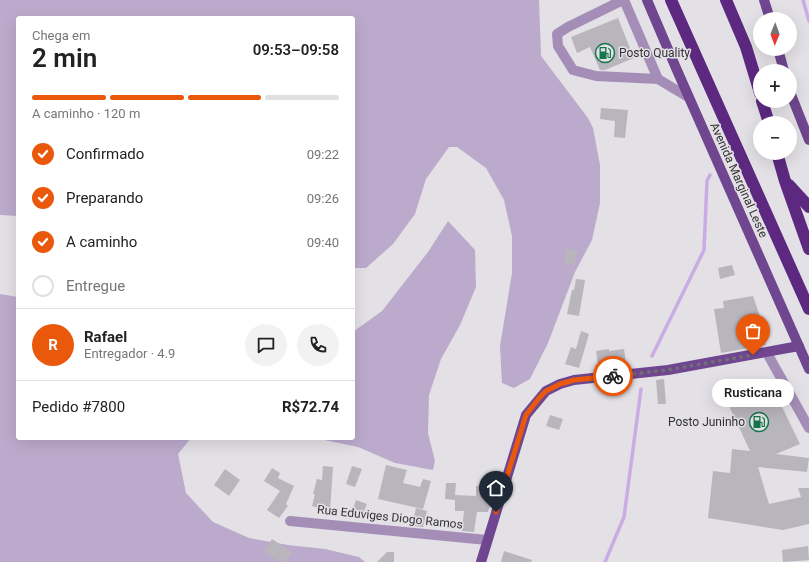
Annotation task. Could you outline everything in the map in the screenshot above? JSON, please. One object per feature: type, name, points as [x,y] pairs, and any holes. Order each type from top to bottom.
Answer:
[{"type":"highway","points":[[670,0],[809,310]]},
{"type":"highway","points":[[726,0],[746,47],[753,70]]},
{"type":"highway","points":[[779,160],[809,249]]},
{"type":"highway","points":[[785,181],[809,207]]},
{"type":"main road","name":"Avenida Marginal Leste","points":[[647,0],[688,97],[809,369]]},
{"type":"main road","points":[[764,0],[768,12]]},
{"type":"main road","points":[[796,108],[809,140]]},
{"type":"main road","points":[[480,562],[526,415],[546,391],[560,384],[574,380],[668,370],[799,346]]},
{"type":"street","points":[[658,79],[623,0],[568,26],[558,34],[558,46],[574,70],[596,76],[658,79],[688,97]]},
{"type":"street","points":[[766,353],[809,428]]},
{"type":"street","name":"Rua Eduviges Diogo Ramos","points":[[290,521],[487,540]]},
{"type":"shaded area","points":[[0,0],[539,0],[541,56],[588,118],[593,128],[600,165],[600,203],[592,240],[575,272],[548,343],[530,379],[514,388],[502,383],[500,346],[512,273],[512,236],[504,200],[486,168],[457,147],[449,147],[426,179],[415,214],[393,244],[366,268],[355,268],[355,16],[16,16],[16,216],[0,215]]},
{"type":"shaded area","points":[[448,221],[475,250],[476,287],[460,325],[441,359],[429,395],[428,433],[435,461],[433,470],[395,463],[358,447],[325,440],[355,440],[355,331],[382,311],[428,252]]},
{"type":"shaded area","points":[[0,294],[16,297],[16,440],[189,440],[178,454],[186,493],[213,522],[249,538],[288,545],[325,549],[359,557],[365,562],[0,562]]},
{"type":"building","points":[[618,18],[634,58],[605,70],[600,70],[590,47],[577,53],[571,37]]},
{"type":"building","points":[[601,108],[628,110],[625,138],[614,137],[615,121],[600,119]]},
{"type":"building","points":[[567,248],[578,251],[574,265],[564,263]]},
{"type":"building","points":[[732,265],[735,275],[720,279],[718,268]]},
{"type":"building","points":[[576,279],[585,280],[579,316],[567,314]]},
{"type":"building","points":[[753,296],[762,322],[766,345],[721,353],[714,309],[724,308],[723,301]]},
{"type":"building","points":[[581,331],[589,334],[579,368],[565,364],[571,347],[576,349]]},
{"type":"building","points":[[609,349],[609,351],[624,349],[626,363],[598,365],[596,351]]},
{"type":"building","points":[[664,379],[666,404],[658,404],[656,380]]},
{"type":"building","points":[[772,386],[800,444],[776,454],[809,458],[807,472],[758,467],[769,504],[801,497],[798,488],[809,488],[809,524],[783,530],[708,518],[713,471],[730,473],[732,449],[750,451],[729,406]]},
{"type":"building","points":[[550,415],[563,419],[559,430],[546,426]]},
{"type":"building","points":[[386,465],[407,470],[403,483],[420,487],[423,479],[431,481],[423,509],[378,499]]},
{"type":"building","points":[[323,466],[333,467],[330,511],[312,506],[315,494],[313,494],[317,479],[322,480]]},
{"type":"building","points":[[352,466],[362,469],[355,487],[346,484]]},
{"type":"building","points":[[272,468],[280,473],[278,478],[294,486],[286,504],[288,506],[279,518],[267,510],[280,491],[264,481]]},
{"type":"building","points":[[225,469],[240,480],[229,496],[214,485]]},
{"type":"building","points":[[446,483],[456,483],[455,495],[476,496],[476,486],[494,489],[488,512],[477,512],[474,532],[462,531],[464,511],[455,511],[455,500],[445,499]]},
{"type":"building","points":[[356,500],[367,504],[362,516],[352,512]]},
{"type":"building","points":[[416,508],[427,511],[423,527],[412,526]]},
{"type":"building","points":[[272,539],[292,552],[286,562],[280,562],[264,552]]},
{"type":"building","points":[[808,546],[809,560],[783,562],[782,550]]},
{"type":"building","points":[[504,551],[532,560],[531,562],[501,562]]},
{"type":"building","points":[[387,552],[394,552],[394,562],[377,562]]},
{"type":"waterway","points":[[803,0],[809,21]]},
{"type":"waterway","points":[[652,356],[704,250],[707,181],[710,175]]},
{"type":"waterway","points":[[605,562],[624,517],[641,389]]},
{"type":"way so far","points":[[613,376],[668,370],[753,355]]},
{"type":"place","name":"Posto Quality","points":[[605,53]]},
{"type":"place","name":"Rusticana","points":[[753,355]]},
{"type":"place","name":"Posto Juninho","points":[[759,422]]},
{"type":"route","points":[[496,512],[526,415],[540,397],[546,391],[560,384],[574,380],[613,376]]}]
